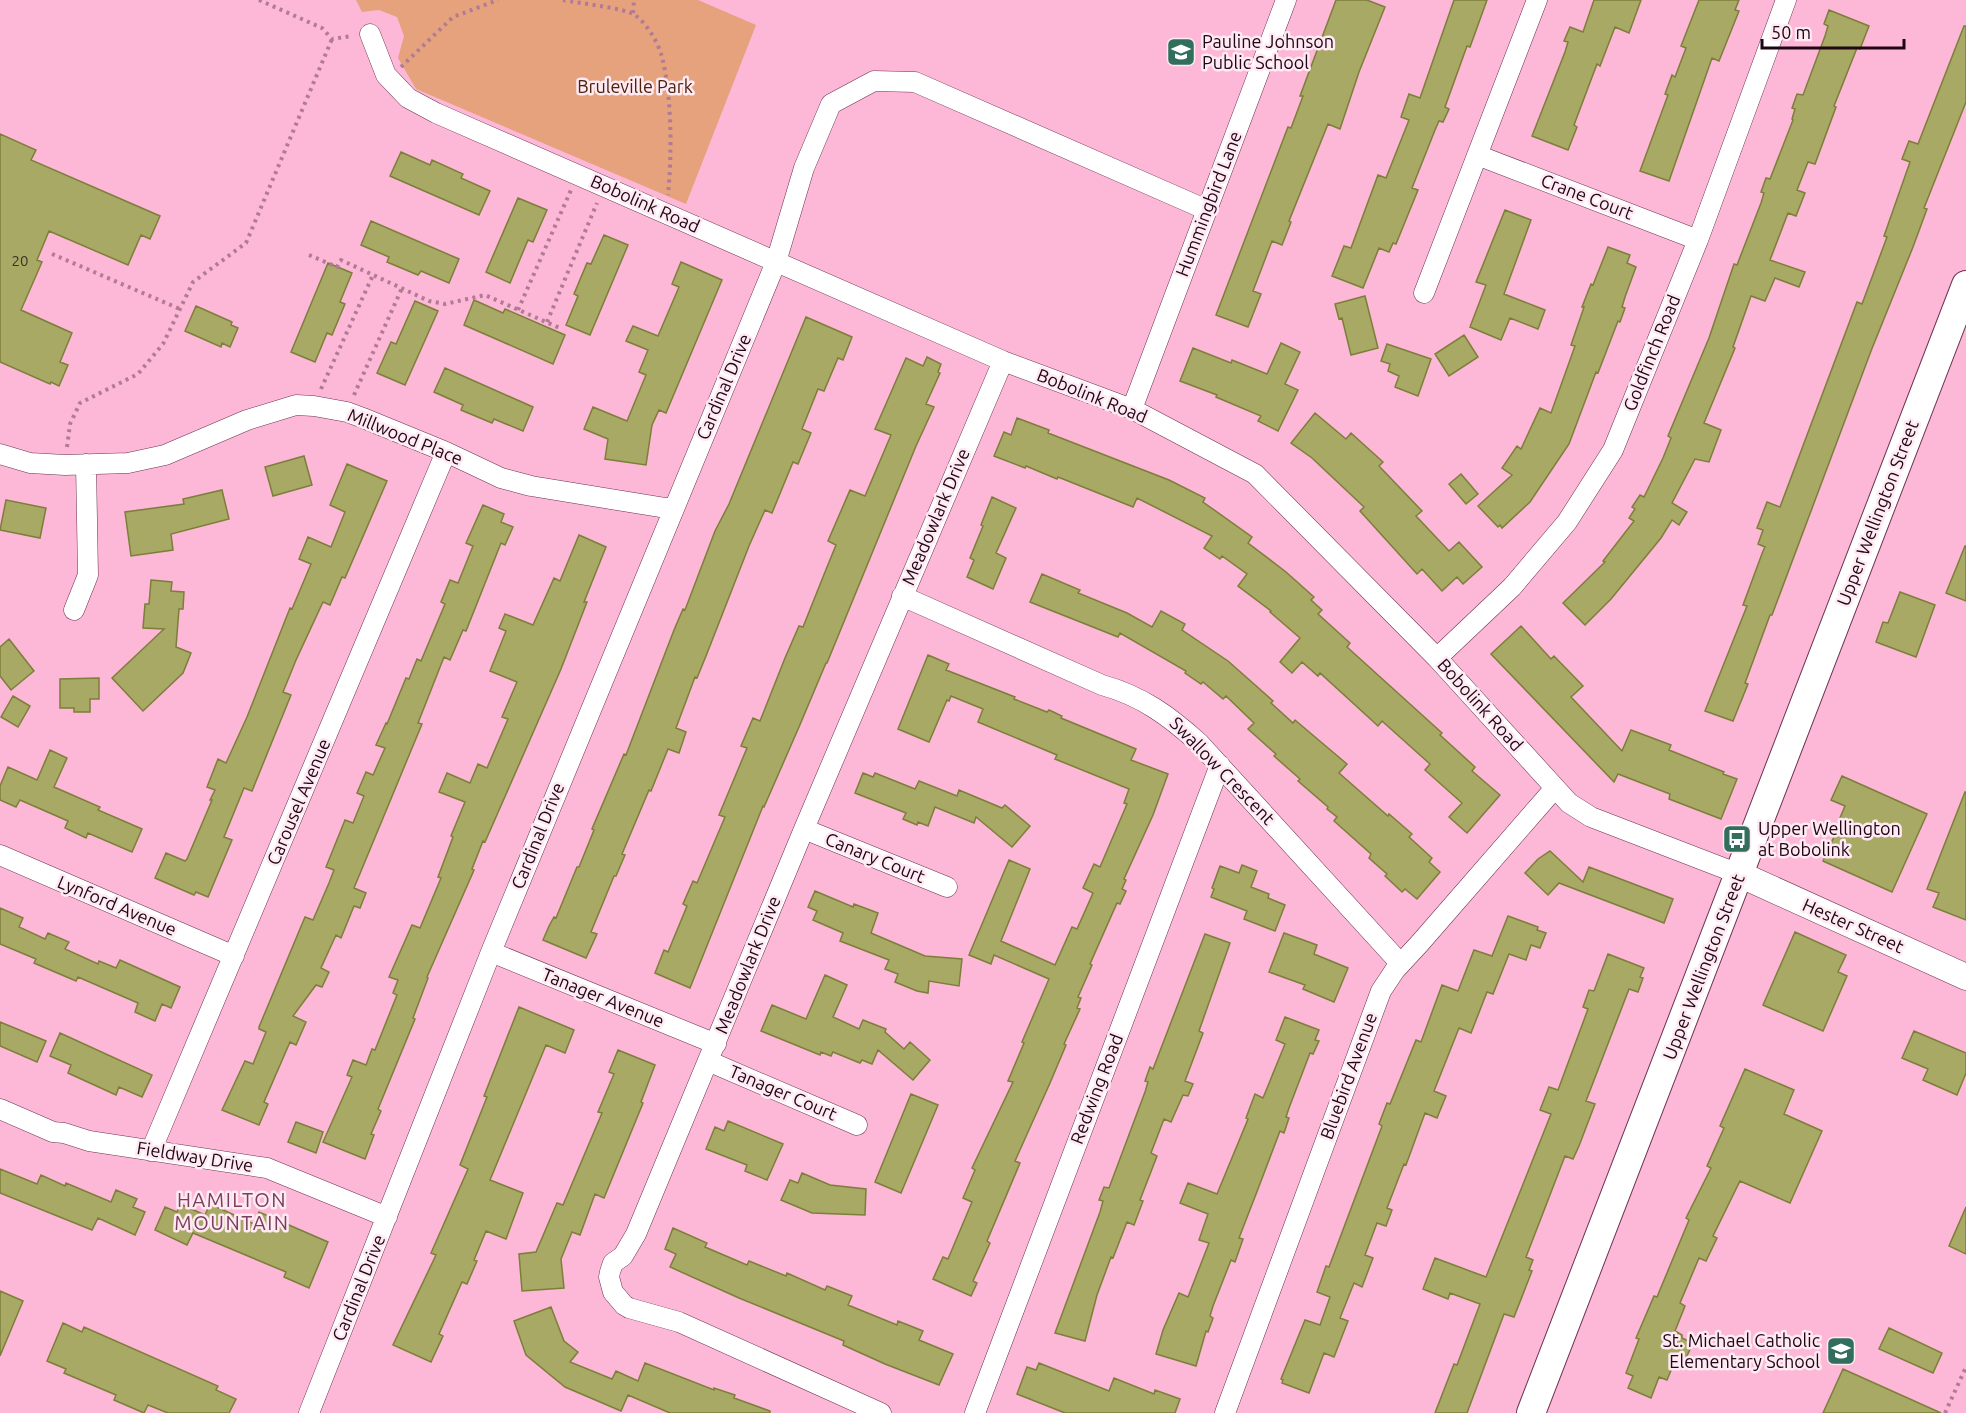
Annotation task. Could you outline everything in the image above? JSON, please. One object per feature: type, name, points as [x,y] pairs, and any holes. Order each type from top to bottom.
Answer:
[{"type":"main road","name":"Upper Wellington Street","points":[[1531,1413],[1966,285]]},
{"type":"street","name":"Hummingbird Lane","points":[[1132,409],[1286,0]]},
{"type":"street","points":[[1424,292],[1537,0]]},
{"type":"street","name":"Goldfinch Road","points":[[1437,658],[1512,587],[1567,522],[1613,450],[1698,240],[1786,0]]},
{"type":"street","name":"Bobolink Road","points":[[370,34],[386,75],[408,98],[436,113],[1003,361],[1132,409],[1255,474],[1437,658],[1569,803],[1591,817],[1739,874]]},
{"type":"street","name":"Cardinal Drive","points":[[309,1413],[491,952],[672,509],[776,262],[804,168],[831,104],[874,81],[915,82],[1207,210]]},
{"type":"street","name":"Crane Court","points":[[1477,155],[1698,240]]},
{"type":"street","name":"Meadowlark Drive","points":[[881,1413],[679,1322],[629,1308],[613,1292],[609,1277],[613,1263],[623,1256],[636,1234],[902,596],[1003,361]]},
{"type":"street","name":"Millwood Place","points":[[0,454],[30,463],[65,465],[128,463],[165,455],[247,420],[296,405],[314,406],[346,412],[446,452],[501,478],[531,486],[672,509]]},
{"type":"street","name":"Carousel Avenue","points":[[151,1151],[446,452]]},
{"type":"street","points":[[74,610],[88,575],[86,464]]},
{"type":"street","name":"Swallow Crescent","points":[[902,596],[1149,704],[1176,722],[1220,765],[1400,963]]},
{"type":"street","name":"Redwing Road","points":[[975,1413],[1220,765]]},
{"type":"street","name":"Bluebird Avenue","points":[[1225,1413],[1381,991],[1400,963],[1556,788]]},
{"type":"street","name":"Canary Court","points":[[804,830],[947,887]]},
{"type":"street","name":"Lynford Avenue","points":[[0,855],[234,956]]},
{"type":"street","name":"Hester Street","points":[[1739,874],[1966,977]]},
{"type":"street","name":"Tanager Avenue","points":[[491,952],[712,1052]]},
{"type":"street","name":"Tanager Court","points":[[712,1052],[857,1125]]},
{"type":"street","name":"Fieldway Drive","points":[[0,1108],[53,1132],[64,1133],[89,1142],[267,1168],[387,1217]]},
{"type":"path","points":[[259,0],[321,28],[332,39]]},
{"type":"path","points":[[391,79],[453,17],[498,0]]},
{"type":"path","points":[[563,0],[633,13],[649,28],[662,56],[671,152],[668,195],[672,216]]},
{"type":"path","points":[[633,13],[634,0]]},
{"type":"path","points":[[332,39],[370,34]]},
{"type":"path","points":[[65,465],[70,424],[80,404],[138,374],[163,344],[193,282],[246,243],[332,39]]},
{"type":"path","points":[[518,310],[578,174]]},
{"type":"path","points":[[547,322],[605,186]]},
{"type":"path","points":[[52,254],[180,309]]},
{"type":"path","points":[[309,255],[337,267],[340,260],[429,301],[445,304],[484,295],[562,329]]},
{"type":"path","points":[[314,406],[373,275]]},
{"type":"path","points":[[346,412],[402,288]]},
{"type":"path","points":[[1946,1413],[1966,1367]]},
{"type":"green space","name":"Bruleville Park","points":[[356,0],[698,0],[756,25],[686,204],[416,89],[398,58],[404,36],[397,17],[379,10],[362,12]]},
{"type":"building","points":[[1336,0],[1367,0],[1385,7],[1359,72],[1340,129],[1328,124],[1289,221],[1291,222],[1282,245],[1272,241],[1253,291],[1261,294],[1248,327],[1216,315],[1288,127],[1291,128],[1303,96],[1300,96]]},
{"type":"building","points":[[1454,0],[1487,0],[1470,47],[1467,46],[1445,107],[1449,109],[1443,122],[1439,121],[1412,188],[1418,190],[1396,244],[1393,243],[1389,252],[1379,248],[1363,288],[1332,276],[1344,246],[1351,248],[1378,175],[1386,178],[1409,120],[1401,117],[1409,94],[1420,98]]},
{"type":"building","points":[[1594,0],[1641,0],[1629,33],[1615,27],[1600,66],[1597,64],[1574,125],[1577,127],[1568,150],[1532,136],[1565,52],[1568,42],[1564,41],[1570,27],[1583,32]]},
{"type":"building","points":[[1699,0],[1739,0],[1735,10],[1739,11],[1719,61],[1712,58],[1669,181],[1640,171],[1668,95],[1665,94],[1672,75],[1675,77],[1686,48],[1681,46]]},
{"type":"building","points":[[1829,10],[1869,26],[1860,49],[1857,48],[1834,106],[1836,107],[1815,164],[1808,162],[1797,190],[1805,193],[1796,216],[1788,213],[1770,260],[1805,272],[1799,287],[1775,278],[1765,301],[1751,296],[1733,347],[1735,348],[1704,423],[1721,430],[1709,462],[1695,459],[1672,503],[1687,512],[1679,525],[1672,520],[1661,538],[1611,599],[1585,625],[1563,603],[1605,562],[1603,561],[1634,521],[1629,518],[1635,509],[1632,507],[1640,495],[1644,497],[1663,458],[1671,438],[1668,436],[1709,338],[1734,264],[1737,265],[1761,203],[1764,193],[1761,192],[1766,178],[1770,179],[1793,120],[1795,109],[1792,108],[1797,94],[1803,95],[1825,36],[1828,26],[1824,24]]},
{"type":"building","points":[[1964,26],[1966,26],[1966,102],[1924,208],[1927,209],[1913,247],[1871,351],[1772,615],[1770,615],[1745,683],[1748,684],[1733,721],[1705,711],[1747,606],[1743,605],[1765,547],[1758,544],[1763,530],[1757,528],[1767,502],[1780,507],[1857,302],[1862,304],[1887,237],[1884,236],[1910,162],[1902,159],[1909,141],[1918,144]]},
{"type":"building","points":[[0,134],[36,150],[31,160],[160,216],[150,239],[141,235],[128,265],[49,231],[37,260],[42,262],[21,310],[72,333],[60,362],[68,365],[59,386],[0,362]]},
{"type":"building","points":[[401,152],[430,165],[432,160],[463,174],[461,178],[490,191],[479,215],[390,176]]},
{"type":"building","points":[[518,198],[547,210],[533,242],[528,240],[510,283],[486,272]]},
{"type":"building","points":[[1505,210],[1531,220],[1504,294],[1545,310],[1538,329],[1510,318],[1501,340],[1470,327],[1486,285],[1476,282]]},
{"type":"building","points":[[371,221],[459,259],[449,283],[421,271],[418,275],[387,262],[389,257],[361,245]]},
{"type":"building","points":[[604,235],[628,245],[590,335],[566,325],[578,296],[574,294],[587,263],[591,264]]},
{"type":"building","points":[[1608,247],[1630,255],[1627,263],[1636,267],[1622,307],[1625,308],[1620,322],[1618,321],[1598,373],[1596,372],[1569,444],[1530,502],[1502,528],[1500,525],[1498,527],[1478,506],[1512,475],[1502,468],[1517,446],[1521,449],[1540,408],[1551,413],[1575,346],[1571,345],[1584,307],[1582,307]]},
{"type":"building","points":[[681,262],[722,280],[666,413],[659,410],[652,425],[646,465],[605,459],[608,439],[584,429],[593,407],[627,421],[646,375],[639,372],[648,350],[626,341],[633,326],[658,336],[679,287],[672,284]]},
{"type":"building","points":[[328,263],[352,273],[340,302],[345,304],[332,335],[327,333],[315,362],[291,352]]},
{"type":"building","points":[[1365,296],[1378,348],[1351,355],[1342,318],[1339,319],[1335,304]]},
{"type":"building","points":[[474,300],[503,313],[505,309],[565,335],[553,364],[464,325]]},
{"type":"building","points":[[415,301],[438,311],[405,385],[377,373],[391,342],[396,344]]},
{"type":"building","points":[[196,306],[232,322],[231,325],[238,328],[230,347],[222,343],[221,347],[185,331]]},
{"type":"building","points":[[806,317],[852,337],[843,360],[838,358],[824,391],[818,389],[802,429],[811,433],[798,464],[793,462],[772,513],[765,510],[749,546],[676,728],[686,732],[679,753],[668,749],[651,791],[649,790],[622,854],[625,855],[591,932],[597,934],[586,958],[543,940],[554,917],[556,918],[577,867],[579,867],[594,830],[592,829],[624,754],[626,755],[674,630],[683,609],[685,610],[715,531],[729,504]]},
{"type":"building","points":[[1464,335],[1478,357],[1449,376],[1435,354]]},
{"type":"building","points":[[1281,343],[1300,352],[1285,384],[1298,390],[1278,431],[1258,421],[1261,416],[1216,397],[1217,395],[1180,381],[1193,348],[1267,374]]},
{"type":"building","points":[[1387,344],[1431,359],[1418,396],[1395,387],[1399,376],[1388,371],[1390,364],[1381,361]]},
{"type":"building","points":[[927,357],[941,364],[938,372],[940,373],[926,404],[934,407],[827,663],[763,806],[690,988],[655,973],[664,950],[668,952],[687,906],[683,904],[693,881],[697,883],[725,817],[719,815],[747,748],[741,746],[753,718],[760,721],[799,626],[803,627],[836,545],[828,541],[850,490],[865,496],[891,435],[875,429],[906,358],[923,366]]},
{"type":"building","points":[[445,368],[533,407],[523,431],[494,419],[492,423],[461,410],[463,405],[434,392]]},
{"type":"building","points":[[1315,413],[1346,439],[1351,433],[1383,462],[1379,466],[1422,511],[1416,516],[1449,551],[1459,542],[1482,567],[1463,584],[1457,577],[1442,591],[1422,569],[1417,574],[1360,511],[1364,507],[1312,458],[1291,443]]},
{"type":"building","points":[[1017,418],[1049,430],[1048,433],[1169,480],[1205,498],[1203,502],[1252,537],[1248,543],[1314,597],[1311,600],[1322,610],[1318,614],[1350,643],[1347,647],[1442,733],[1440,735],[1475,767],[1472,771],[1500,795],[1467,833],[1449,817],[1462,803],[1425,770],[1430,764],[1382,721],[1378,726],[1320,673],[1318,676],[1302,662],[1292,673],[1280,662],[1300,638],[1271,611],[1238,586],[1247,574],[1222,556],[1220,559],[1204,548],[1212,536],[1137,498],[1133,507],[1058,477],[1057,479],[994,456],[1004,432],[1011,435]]},
{"type":"building","points":[[304,456],[312,485],[273,496],[265,467]]},
{"type":"building","points":[[347,464],[387,481],[345,578],[342,577],[330,605],[323,602],[296,660],[283,692],[291,695],[252,791],[244,788],[224,837],[232,840],[208,897],[196,892],[194,895],[155,878],[166,853],[185,861],[187,859],[212,800],[210,800],[215,790],[207,787],[218,759],[226,763],[247,717],[290,608],[292,609],[311,564],[299,559],[308,537],[331,547],[345,512],[330,505]]},
{"type":"building","points":[[1461,474],[1478,494],[1466,504],[1449,484]]},
{"type":"building","points":[[222,490],[229,519],[171,534],[173,550],[131,556],[125,512],[184,504],[183,499]]},
{"type":"building","points":[[992,497],[1016,508],[996,553],[1006,558],[993,589],[967,577],[974,560],[970,558]]},
{"type":"building","points":[[6,500],[46,508],[40,538],[0,530]]},
{"type":"building","points":[[483,505],[504,514],[501,522],[513,527],[505,545],[501,543],[466,631],[463,630],[450,660],[444,657],[418,723],[422,724],[354,888],[366,893],[360,908],[354,906],[341,938],[336,935],[321,968],[329,972],[322,987],[316,985],[293,1016],[306,1022],[296,1045],[290,1042],[264,1102],[268,1104],[259,1125],[222,1110],[245,1061],[253,1064],[266,1032],[259,1027],[305,917],[313,920],[329,883],[334,870],[326,867],[345,820],[353,823],[364,796],[357,793],[366,772],[373,775],[385,748],[376,745],[406,678],[409,679],[417,659],[421,661],[445,604],[441,602],[450,580],[458,583],[473,546],[466,543]]},
{"type":"building","points":[[579,535],[606,547],[561,669],[485,842],[483,841],[472,869],[474,870],[427,977],[413,1018],[415,1019],[378,1109],[381,1111],[371,1134],[374,1135],[365,1159],[323,1142],[352,1077],[347,1075],[353,1060],[366,1065],[372,1049],[375,1050],[397,995],[393,993],[398,980],[389,977],[412,925],[420,928],[441,878],[438,877],[465,802],[439,792],[447,773],[470,783],[478,764],[487,768],[508,719],[502,717],[517,682],[490,671],[506,631],[499,628],[505,614],[533,625],[554,578],[560,581]]},
{"type":"building","points":[[1966,546],[1966,601],[1946,593]]},
{"type":"building","points":[[1042,574],[1080,590],[1078,593],[1127,613],[1152,627],[1161,611],[1185,624],[1182,630],[1228,661],[1273,701],[1271,703],[1293,723],[1295,720],[1347,764],[1339,773],[1412,834],[1409,837],[1432,858],[1429,862],[1440,872],[1417,899],[1405,889],[1402,892],[1369,858],[1371,854],[1334,821],[1337,817],[1327,809],[1328,807],[1298,781],[1300,779],[1274,756],[1276,754],[1248,729],[1254,723],[1226,696],[1223,699],[1203,682],[1201,684],[1185,673],[1186,671],[1120,633],[1118,637],[1030,602]]},
{"type":"building","points":[[151,580],[172,582],[171,591],[184,592],[183,609],[179,609],[176,647],[191,653],[183,673],[143,711],[112,678],[164,629],[143,628],[145,604],[149,604]]},
{"type":"building","points":[[1900,592],[1935,605],[1916,657],[1876,642],[1883,622],[1888,623]]},
{"type":"building","points":[[1521,626],[1551,659],[1554,656],[1583,686],[1571,697],[1622,751],[1631,730],[1671,745],[1669,750],[1737,779],[1721,819],[1669,799],[1670,794],[1618,774],[1614,782],[1491,654]]},
{"type":"building","points":[[9,639],[34,671],[11,690],[0,676],[0,647]]},
{"type":"building","points":[[928,655],[949,664],[946,670],[1047,712],[1049,710],[1062,716],[1061,718],[1136,749],[1131,760],[1168,774],[1153,815],[1124,879],[1126,880],[1122,889],[1126,891],[1120,904],[1117,903],[1090,964],[1092,965],[1078,997],[1081,998],[1077,1008],[1080,1009],[1064,1044],[1066,1045],[1015,1161],[1020,1163],[987,1241],[990,1243],[973,1281],[977,1283],[971,1296],[933,1279],[943,1257],[948,1259],[972,1202],[963,1198],[975,1170],[972,1168],[1013,1082],[1008,1081],[1049,979],[994,955],[991,964],[969,955],[1009,860],[1030,869],[1001,941],[1055,965],[1072,927],[1077,929],[1093,893],[1083,888],[1094,864],[1100,867],[1127,804],[1124,803],[1129,789],[1055,759],[1057,755],[978,722],[983,709],[951,696],[949,701],[947,700],[929,742],[898,729]]},
{"type":"building","points":[[99,678],[99,699],[90,699],[90,712],[74,712],[74,708],[60,708],[60,679]]},
{"type":"building","points":[[13,696],[30,706],[18,727],[1,717]]},
{"type":"building","points":[[50,750],[67,758],[54,787],[100,807],[98,810],[142,829],[132,852],[88,833],[86,838],[65,828],[68,821],[20,800],[16,807],[0,800],[0,786],[8,767],[37,780]]},
{"type":"building","points":[[863,773],[873,777],[875,773],[915,789],[919,781],[957,796],[959,790],[1002,808],[1005,805],[1030,826],[1012,847],[976,817],[974,823],[935,807],[928,826],[918,822],[917,825],[903,819],[906,813],[855,793]]},
{"type":"building","points":[[1842,776],[1927,814],[1892,892],[1823,861],[1842,819],[1840,818],[1845,806],[1831,800]]},
{"type":"building","points":[[1965,792],[1966,920],[1933,907],[1939,893],[1927,889]]},
{"type":"building","points":[[1550,851],[1583,882],[1589,867],[1673,899],[1664,923],[1559,883],[1548,895],[1525,873],[1538,859]]},
{"type":"building","points":[[1242,865],[1257,871],[1251,887],[1269,894],[1268,898],[1285,905],[1275,931],[1244,919],[1247,911],[1211,897],[1220,866],[1239,873]]},
{"type":"building","points":[[815,891],[853,907],[854,904],[878,913],[871,933],[925,956],[962,959],[959,986],[929,981],[928,993],[895,982],[898,974],[885,969],[889,960],[840,941],[843,933],[813,920],[817,911],[808,907]]},
{"type":"building","points":[[0,908],[23,918],[19,927],[45,939],[48,933],[69,942],[65,949],[98,964],[99,961],[116,968],[120,960],[180,987],[171,1008],[162,1004],[155,1021],[135,1012],[138,1003],[78,977],[76,981],[34,963],[36,959],[0,944]]},
{"type":"building","points":[[1508,916],[1538,927],[1537,930],[1546,933],[1540,948],[1531,945],[1526,960],[1509,954],[1493,994],[1487,992],[1471,1033],[1459,1028],[1434,1091],[1446,1096],[1437,1118],[1425,1113],[1387,1208],[1392,1210],[1386,1226],[1377,1223],[1365,1255],[1373,1258],[1362,1287],[1354,1283],[1340,1318],[1348,1321],[1334,1357],[1324,1353],[1309,1393],[1282,1383],[1281,1379],[1305,1320],[1320,1325],[1330,1297],[1317,1292],[1326,1266],[1329,1267],[1382,1126],[1379,1124],[1387,1103],[1390,1104],[1416,1040],[1421,1042],[1442,985],[1458,991],[1474,950],[1492,956]]},
{"type":"building","points":[[1795,932],[1846,955],[1838,972],[1847,976],[1823,1031],[1763,1005]]},
{"type":"building","points":[[1284,933],[1317,945],[1314,954],[1348,968],[1334,1002],[1303,989],[1305,985],[1269,972]]},
{"type":"building","points":[[1205,934],[1230,943],[1199,1031],[1203,1033],[1185,1081],[1193,1084],[1188,1096],[1183,1095],[1171,1122],[1164,1119],[1151,1153],[1157,1156],[1140,1200],[1143,1201],[1134,1225],[1127,1222],[1113,1258],[1111,1257],[1097,1295],[1085,1341],[1055,1333],[1100,1212],[1103,1201],[1099,1200],[1104,1187],[1109,1188],[1145,1092],[1148,1082],[1145,1081],[1150,1067],[1153,1069]]},
{"type":"building","points":[[1608,954],[1644,968],[1638,992],[1629,989],[1586,1101],[1595,1104],[1579,1146],[1573,1159],[1565,1156],[1526,1257],[1533,1260],[1529,1270],[1532,1271],[1514,1317],[1504,1314],[1467,1413],[1435,1413],[1454,1364],[1457,1365],[1480,1304],[1450,1293],[1448,1299],[1423,1289],[1435,1258],[1486,1277],[1551,1114],[1540,1110],[1549,1087],[1558,1090],[1588,1009],[1583,1007],[1589,990],[1594,991]]},
{"type":"building","points":[[825,975],[847,985],[833,1017],[859,1029],[863,1020],[886,1029],[885,1032],[904,1049],[910,1042],[930,1060],[913,1080],[878,1050],[872,1064],[862,1060],[860,1063],[833,1052],[831,1056],[821,1052],[820,1055],[761,1031],[772,1005],[806,1019]]},
{"type":"building","points":[[519,1007],[574,1030],[565,1053],[546,1045],[490,1180],[523,1193],[506,1239],[486,1231],[467,1284],[462,1282],[439,1334],[443,1336],[431,1362],[393,1345],[436,1255],[431,1253],[468,1169],[460,1165]]},
{"type":"building","points":[[1285,1017],[1319,1030],[1315,1040],[1319,1041],[1313,1054],[1310,1053],[1286,1117],[1289,1118],[1284,1133],[1280,1131],[1239,1238],[1243,1239],[1235,1262],[1231,1260],[1213,1306],[1210,1316],[1213,1318],[1208,1332],[1206,1331],[1196,1366],[1156,1354],[1163,1330],[1179,1293],[1188,1297],[1209,1243],[1199,1240],[1208,1214],[1180,1203],[1188,1183],[1217,1194],[1248,1119],[1246,1118],[1255,1094],[1263,1098],[1285,1044],[1276,1040]]},
{"type":"building","points":[[0,1022],[46,1041],[37,1062],[0,1046]]},
{"type":"building","points":[[1914,1031],[1966,1053],[1966,1073],[1957,1095],[1923,1080],[1928,1069],[1902,1058]]},
{"type":"building","points":[[60,1033],[152,1075],[142,1097],[119,1087],[116,1095],[68,1073],[71,1065],[50,1056]]},
{"type":"building","points":[[618,1050],[655,1065],[641,1102],[643,1103],[604,1198],[595,1194],[580,1235],[572,1232],[561,1259],[564,1288],[522,1291],[519,1254],[536,1252],[557,1203],[563,1205],[602,1113],[598,1112],[614,1074],[609,1072]]},
{"type":"building","points":[[1745,1069],[1794,1090],[1784,1114],[1822,1131],[1790,1203],[1740,1181],[1713,1236],[1717,1238],[1706,1261],[1699,1258],[1680,1303],[1685,1306],[1675,1331],[1682,1335],[1682,1338],[1693,1343],[1685,1360],[1677,1356],[1667,1380],[1659,1377],[1651,1398],[1628,1388],[1633,1376],[1626,1373],[1639,1339],[1636,1338],[1654,1296],[1657,1297],[1689,1220],[1686,1218],[1711,1168],[1707,1166],[1724,1128],[1720,1126]]},
{"type":"building","points":[[911,1094],[938,1105],[901,1193],[875,1182]]},
{"type":"building","points":[[728,1121],[783,1144],[767,1180],[745,1171],[747,1165],[706,1149],[715,1127],[724,1131]]},
{"type":"building","points":[[296,1122],[323,1132],[316,1153],[288,1142]]},
{"type":"building","points":[[0,1169],[37,1184],[41,1175],[111,1202],[116,1190],[137,1199],[133,1207],[145,1212],[135,1235],[98,1218],[92,1230],[0,1193]]},
{"type":"building","points":[[802,1173],[830,1185],[866,1189],[865,1215],[812,1213],[781,1200],[790,1180],[798,1183]]},
{"type":"building","points":[[180,1204],[205,1215],[210,1204],[254,1224],[259,1212],[328,1242],[309,1288],[284,1277],[286,1272],[193,1233],[187,1245],[155,1230],[165,1207],[177,1212]]},
{"type":"building","points":[[1966,1207],[1966,1254],[1949,1246]]},
{"type":"building","points":[[673,1228],[707,1243],[705,1247],[747,1265],[749,1261],[786,1276],[787,1273],[825,1290],[827,1286],[852,1296],[848,1305],[897,1325],[898,1321],[923,1331],[919,1340],[953,1354],[939,1385],[885,1364],[843,1345],[844,1341],[670,1267],[676,1254],[665,1249]]},
{"type":"building","points":[[0,1291],[23,1301],[0,1356]]},
{"type":"building","points":[[551,1307],[564,1341],[578,1352],[570,1362],[612,1379],[616,1371],[638,1381],[645,1363],[714,1390],[714,1388],[735,1395],[734,1398],[770,1411],[770,1413],[670,1413],[628,1395],[621,1411],[565,1387],[526,1355],[514,1321]]},
{"type":"building","points":[[63,1323],[82,1332],[84,1327],[218,1386],[216,1390],[236,1399],[229,1413],[168,1413],[148,1405],[144,1413],[114,1400],[116,1395],[64,1373],[66,1369],[47,1361]]},
{"type":"building","points":[[1889,1328],[1942,1353],[1933,1373],[1879,1349]]},
{"type":"building","points":[[1039,1363],[1109,1391],[1114,1378],[1154,1394],[1155,1390],[1180,1399],[1175,1413],[1065,1413],[1017,1394],[1027,1367],[1036,1370]]},
{"type":"building","points":[[1843,1369],[1941,1413],[1823,1413]]},
{"type":"place","name":"Pauline Johnson Public School","points":[[1181,52]]},
{"type":"place","name":"Upper Wellington at Bobolink","points":[[1737,839]]},
{"type":"place","name":"St. Michael Catholic Elementary School","points":[[1841,1351]]},
{"type":"district","name":"HAMILTON MOUNTAIN","points":[[232,1212]]}]
